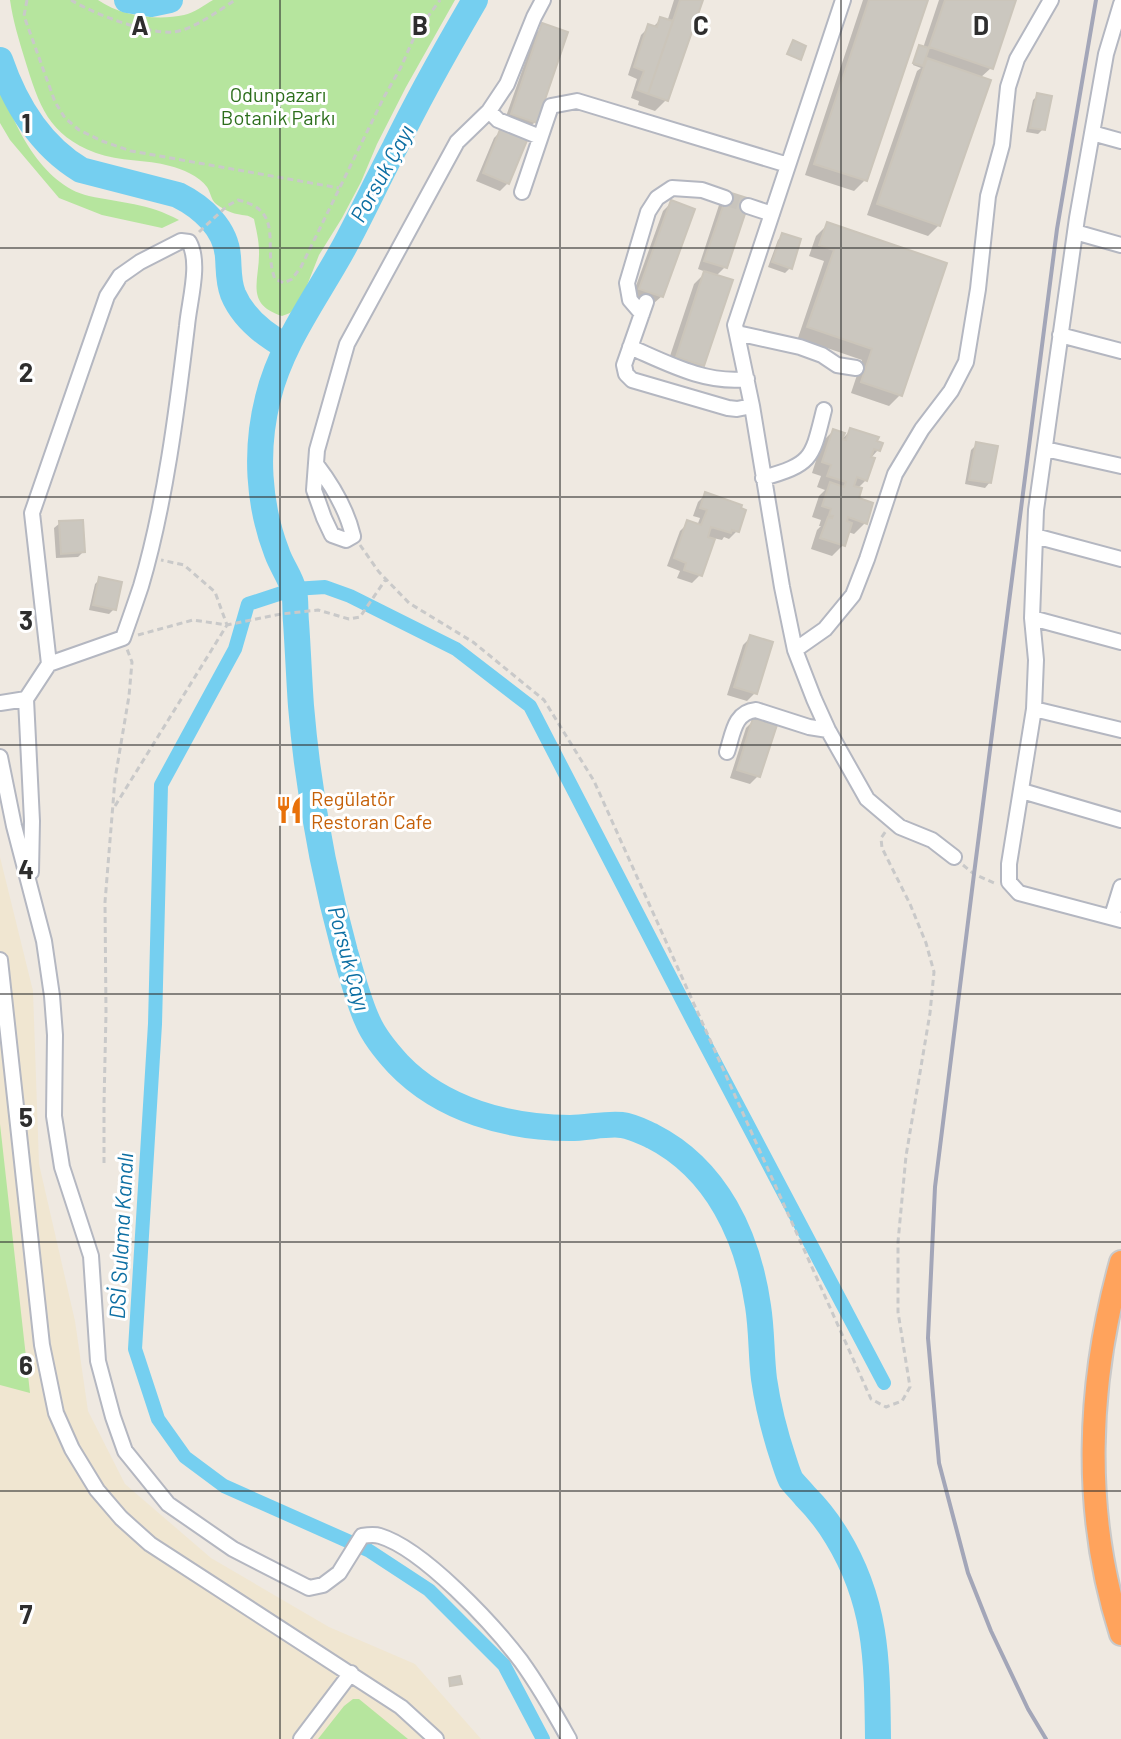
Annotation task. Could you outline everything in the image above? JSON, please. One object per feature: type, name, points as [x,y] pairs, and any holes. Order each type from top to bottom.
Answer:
[{"type":"highway","points":[[1121,1262],[1101,1347],[1093,1456],[1100,1551],[1121,1634]]},
{"type":"street","points":[[316,464],[350,521],[353,536],[346,540],[332,535],[314,490],[317,450],[347,344],[457,142],[489,111],[507,84],[543,0]]},
{"type":"street","points":[[843,0],[735,325],[795,650],[814,699],[867,799],[900,827],[932,840],[954,857]]},
{"type":"street","points":[[795,650],[825,629],[853,595],[895,474],[922,429],[951,391],[966,362],[988,196],[1002,145],[1008,87],[1017,59],[1051,0]]},
{"type":"street","points":[[1121,4],[1092,133],[1075,232],[1036,510],[1032,618],[1036,660],[1034,709],[1009,864],[1009,882],[1019,893],[1116,918],[1121,887]]},
{"type":"street","points":[[522,192],[551,106],[577,101],[788,165]]},
{"type":"street","points":[[489,111],[498,120],[540,137]]},
{"type":"street","points":[[1092,133],[1121,141]]},
{"type":"street","points":[[725,198],[702,190],[672,188],[657,198],[648,212],[627,283],[630,300],[644,308],[625,370],[632,380],[728,408],[752,406]]},
{"type":"street","points":[[748,206],[772,214]]},
{"type":"street","points":[[1075,232],[1121,245]]},
{"type":"street","points":[[31,888],[32,821],[26,699],[49,664],[123,638],[148,558],[181,373],[194,270],[193,250],[189,242],[181,241],[140,262],[120,276],[107,296],[32,513],[49,664]]},
{"type":"street","points":[[737,333],[800,347],[822,355],[837,365],[856,368]]},
{"type":"street","points":[[1060,335],[1121,351]]},
{"type":"street","points":[[630,347],[698,376],[747,379]]},
{"type":"street","points":[[763,478],[790,470],[806,461],[815,447],[824,410]]},
{"type":"street","points":[[1045,449],[1121,466]]},
{"type":"street","points":[[1035,536],[1121,559]]},
{"type":"street","points":[[1032,618],[1121,642]]},
{"type":"street","points":[[0,703],[26,699]]},
{"type":"street","points":[[1034,709],[1121,730]]},
{"type":"street","points":[[727,752],[738,718],[750,710],[828,730]]},
{"type":"street","points":[[0,757],[7,829],[31,888],[44,941],[55,1035],[54,1116],[62,1167],[91,1256],[98,1361],[125,1451],[168,1504],[233,1549],[309,1588],[323,1585],[339,1573],[362,1536],[376,1534],[401,1544],[442,1577],[520,1659],[569,1739]]},
{"type":"street","points":[[1022,791],[1121,820]]},
{"type":"street","points":[[0,960],[42,1345],[56,1413],[72,1449],[97,1490],[121,1518],[150,1544],[401,1707],[436,1739]]},
{"type":"street","points":[[301,1739],[351,1673]]},
{"type":"path","points":[[27,0],[24,16],[55,102],[65,118],[79,130],[131,151],[340,189]]},
{"type":"path","points":[[71,0],[121,22],[153,31],[175,32],[213,15],[235,0]]},
{"type":"path","points":[[200,231],[238,200],[252,203],[260,208],[271,232],[275,279],[284,283],[292,279],[301,267],[416,33],[440,0]]},
{"type":"path","points":[[353,536],[379,572],[409,603],[473,642],[544,700],[594,781],[871,1399],[886,1407],[902,1401],[910,1387],[898,1312],[898,1242],[906,1156],[934,972],[910,904],[882,848],[881,838],[893,820]]},
{"type":"path","points":[[148,558],[184,565],[215,592],[227,625]]},
{"type":"path","points":[[104,1163],[105,902],[115,779],[132,662],[123,638],[193,620],[227,625],[318,610],[349,619],[360,617],[386,579]]},
{"type":"path","points":[[113,809],[227,625]]},
{"type":"path","points":[[954,857],[974,874],[1019,893]]},
{"type":"shaded area","points":[[0,857],[33,991],[39,1164],[75,1321],[88,1411],[125,1484],[211,1558],[329,1627],[415,1664],[481,1739],[0,1739]]},
{"type":"green space","name":"Odunpazarı Botanik Parkı","points":[[10,0],[98,0],[117,10],[140,16],[173,17],[188,14],[213,0],[455,0],[406,87],[342,218],[319,255],[297,306],[282,316],[270,311],[258,298],[259,247],[254,219],[217,205],[204,183],[185,171],[96,153],[80,146],[56,128],[35,91]]},
{"type":"green space","points":[[0,82],[21,134],[43,166],[57,179],[72,190],[89,196],[145,207],[179,220],[162,228],[102,215],[59,198],[10,140],[0,123]]},
{"type":"green space","points":[[0,1124],[30,1393],[0,1385]]},
{"type":"green space","points":[[353,1699],[359,1699],[408,1739],[318,1739]]},
{"type":"building","points":[[680,0],[703,0],[668,101],[648,94]]},
{"type":"building","points":[[869,0],[928,0],[867,181],[814,164]]},
{"type":"building","points":[[945,0],[1016,0],[993,69],[929,47]]},
{"type":"building","points":[[660,17],[673,21],[648,94],[637,90],[644,71],[634,67],[648,24],[657,27]]},
{"type":"building","points":[[542,23],[568,32],[537,123],[511,114]]},
{"type":"building","points":[[793,40],[806,46],[801,60],[787,54]]},
{"type":"building","points":[[919,45],[929,48],[923,66],[913,63]]},
{"type":"building","points":[[927,58],[991,80],[940,226],[877,204]]},
{"type":"building","points":[[1037,93],[1052,96],[1045,130],[1030,128]]},
{"type":"building","points":[[501,127],[528,138],[509,184],[483,173]]},
{"type":"building","points":[[728,192],[750,199],[727,268],[704,261]]},
{"type":"building","points":[[671,200],[695,209],[663,297],[639,289]]},
{"type":"building","points":[[827,222],[947,263],[902,396],[861,382],[872,349],[807,327],[834,250],[819,245]]},
{"type":"building","points":[[782,233],[801,239],[792,269],[772,262]]},
{"type":"building","points":[[704,271],[733,280],[704,366],[676,357]]},
{"type":"building","points":[[850,428],[879,437],[877,441],[883,443],[880,451],[874,449],[871,457],[875,458],[867,481],[857,477],[854,486],[862,488],[859,498],[873,503],[867,524],[848,517],[847,521],[852,523],[845,546],[820,538],[828,517],[833,516],[829,515],[831,509],[822,506],[830,482],[844,487],[846,482],[827,476],[831,465],[822,462],[833,429],[845,433],[842,439],[846,440]]},
{"type":"building","points":[[976,442],[998,446],[991,483],[969,480]]},
{"type":"building","points":[[705,492],[742,505],[741,508],[746,510],[739,532],[711,527],[708,537],[715,539],[702,576],[684,570],[686,563],[674,558],[687,520],[701,525],[707,510],[700,508]]},
{"type":"building","points":[[83,520],[85,552],[61,554],[59,521]]},
{"type":"building","points":[[99,577],[122,582],[116,610],[93,605]]},
{"type":"building","points":[[750,635],[773,642],[757,694],[734,687]]},
{"type":"building","points":[[753,718],[777,725],[760,777],[737,770]]},
{"type":"building","points":[[460,1676],[462,1684],[450,1686],[449,1678]]},
{"type":"waterway","name":"Porsuk Çayı","points":[[127,0],[151,4],[170,0]]},
{"type":"waterway","name":"Porsuk Çayı","points":[[475,0],[423,91],[343,249],[290,340],[268,398],[261,437],[260,476],[266,515],[279,558],[295,595],[304,737],[317,830],[337,922],[368,1022],[386,1050],[416,1080],[456,1104],[500,1120],[547,1127],[616,1125],[637,1129],[675,1150],[695,1167],[726,1208],[753,1280],[766,1389],[787,1470],[791,1480],[830,1526],[861,1586],[875,1660],[878,1739]]},
{"type":"waterway","name":"Porsuk Çayı","points":[[0,60],[13,92],[31,122],[67,160],[81,170],[178,195],[211,220],[223,237],[230,285],[237,303],[256,325],[287,347]]},
{"type":"waterway","name":"DSİ Sulama Kanalı","points":[[543,1739],[504,1665],[429,1590],[368,1550],[224,1486],[185,1457],[158,1419],[135,1349],[155,1024],[161,785],[235,649],[248,604],[294,589],[325,587],[350,596],[456,649],[530,706],[884,1383]]},
{"type":"tunnel","points":[[725,198],[748,206]]},
{"type":"railway","points":[[1046,1739],[1028,1709],[991,1631],[968,1573],[939,1463],[928,1338],[935,1187],[974,874],[1057,229],[1096,0]]},
{"type":"place","name":"Regülatör Restoran Cafe","points":[[289,810]]}]
